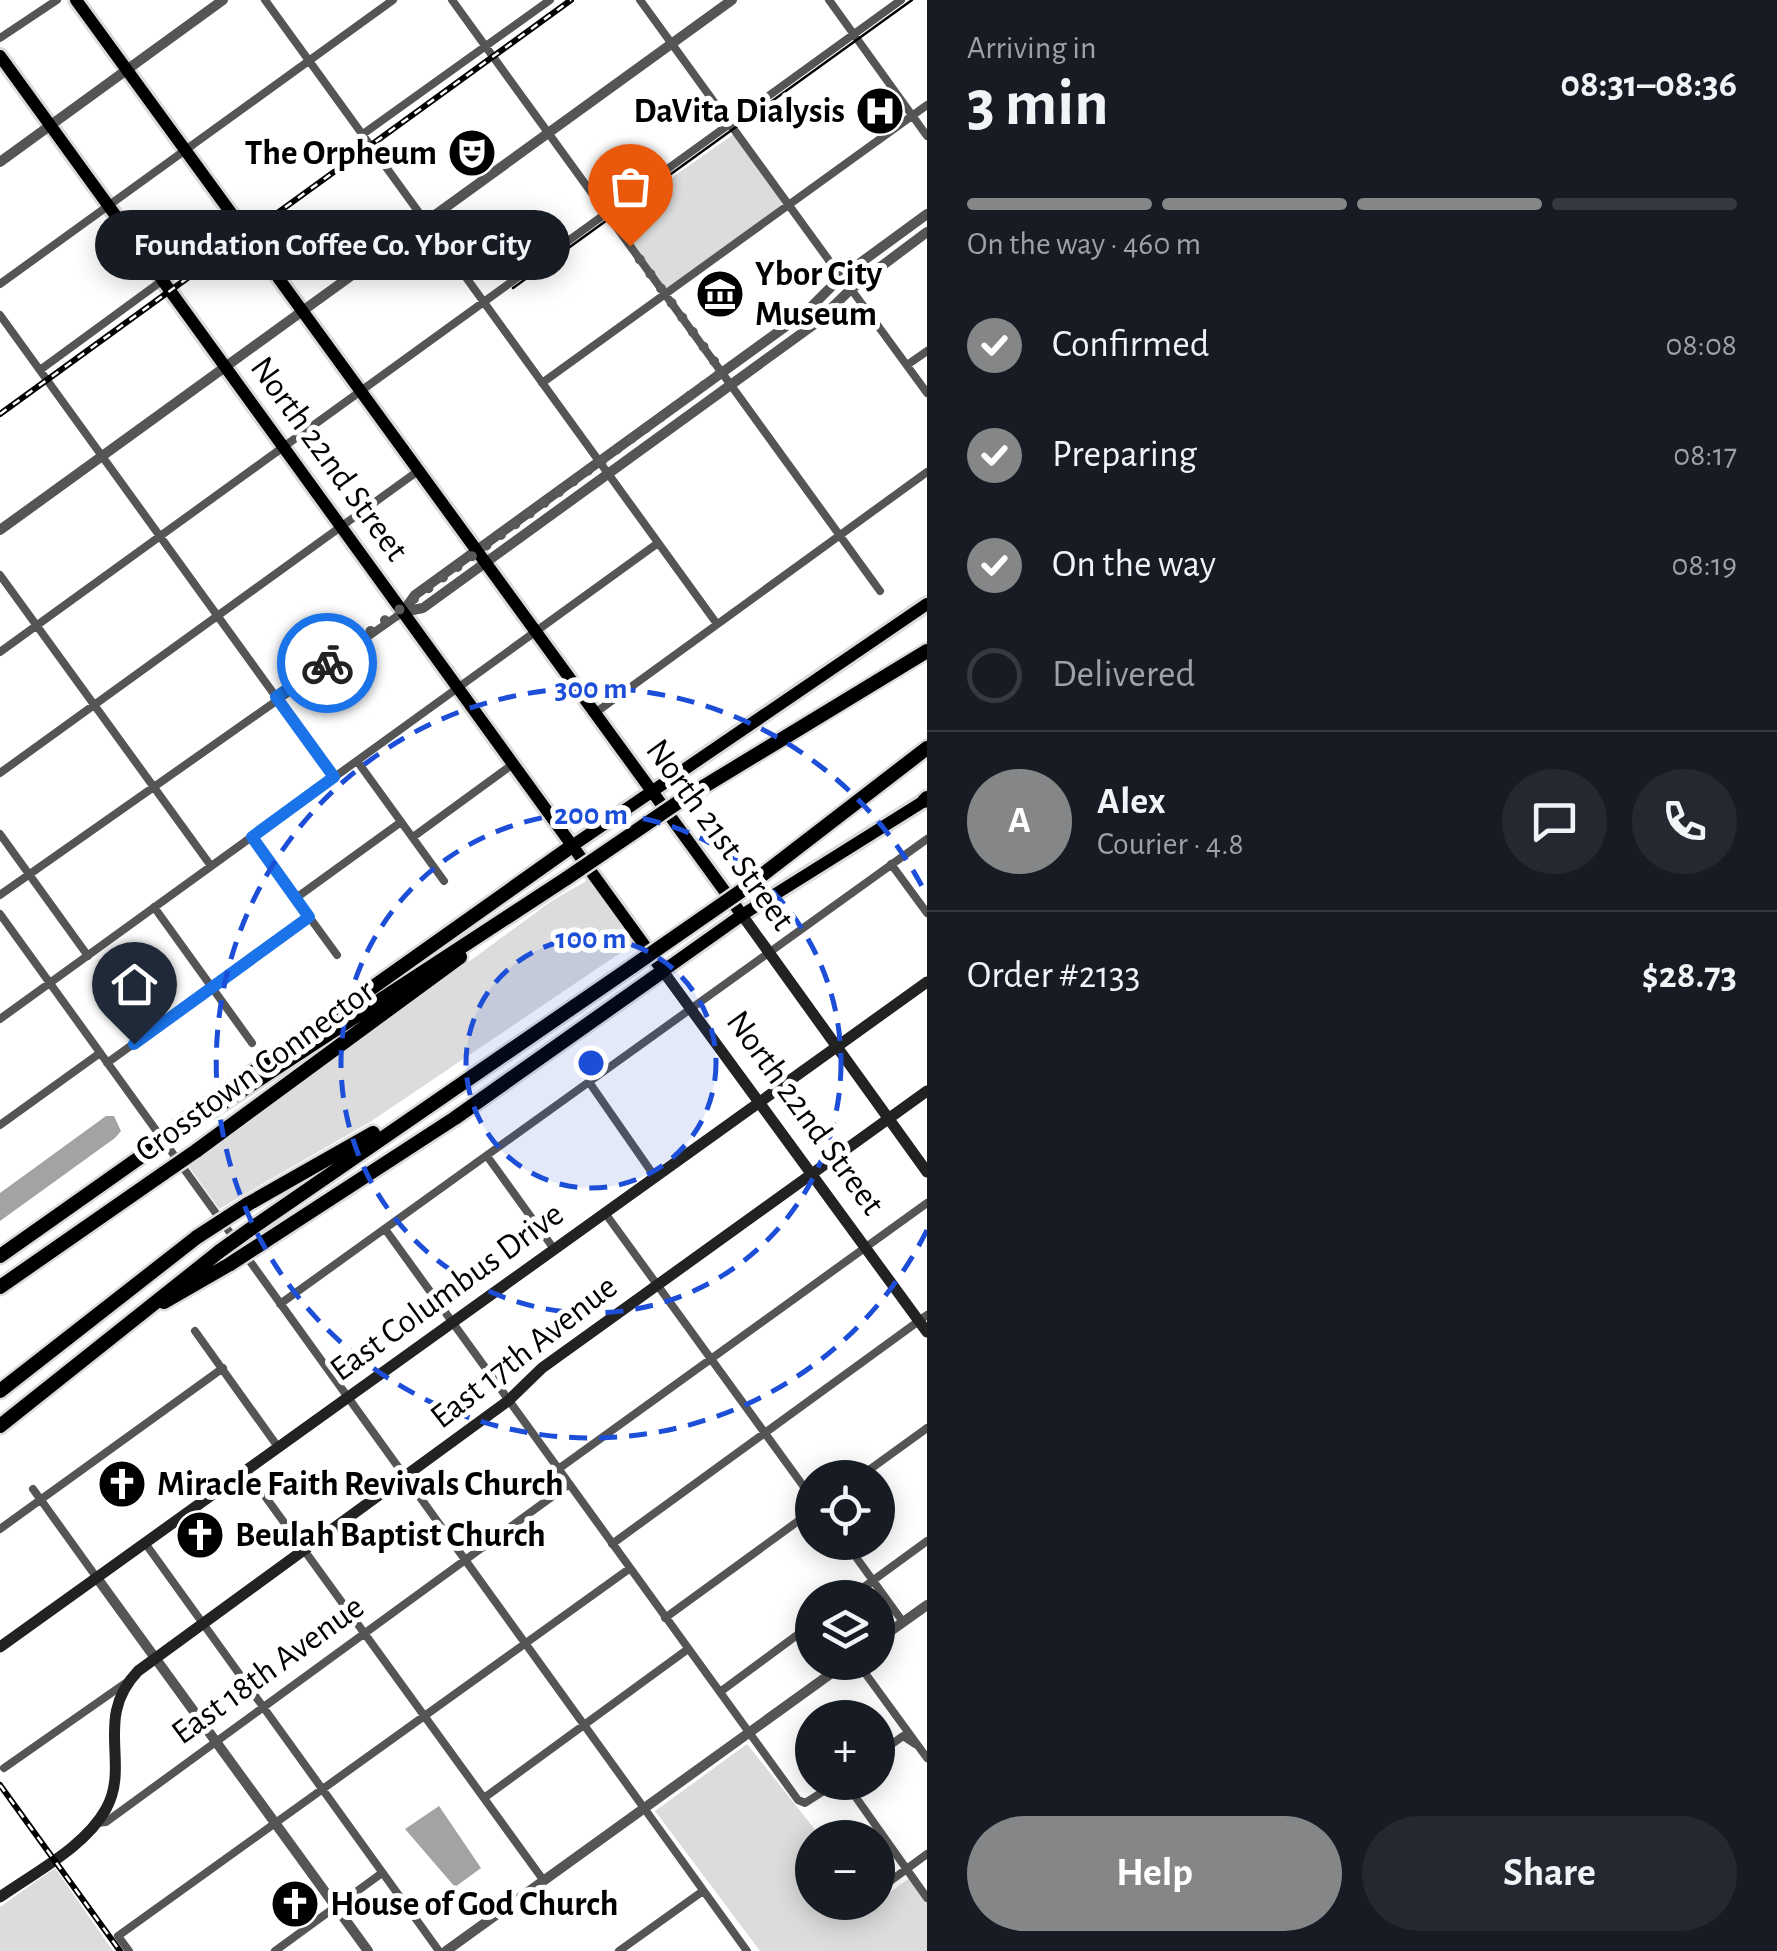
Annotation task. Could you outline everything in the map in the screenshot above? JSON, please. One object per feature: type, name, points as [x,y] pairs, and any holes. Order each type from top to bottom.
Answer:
[{"type":"highway","points":[[182,1126],[680,801],[927,651]]},
{"type":"highway","points":[[0,1426],[220,1250],[744,889],[834,824],[927,748]]},
{"type":"highway","points":[[0,1256],[572,846]]},
{"type":"highway","name":"Crosstown Connector","points":[[0,1287],[386,1016],[540,895]]},
{"type":"highway","points":[[124,1324],[230,1264],[455,1118],[662,971]]},
{"type":"highway","points":[[0,1390],[197,1237],[342,1149],[405,1120]]},
{"type":"main road","name":"North 21st Street","points":[[76,0],[927,1172]]},
{"type":"main road","name":"North 22nd Street","points":[[0,56],[662,971],[865,1248],[923,1318],[927,1332]]},
{"type":"main road","points":[[572,846],[650,789],[927,604]]},
{"type":"main road","points":[[626,756],[652,774],[677,772]]},
{"type":"main road","points":[[662,971],[742,915],[926,799]]},
{"type":"main road","name":"East Columbus Drive","points":[[0,1647],[927,982]]},
{"type":"main road","name":"East 17th Avenue","points":[[129,1680],[508,1401],[542,1368],[927,1090]]},
{"type":"main road","points":[[96,1824],[108,1806],[112,1724],[129,1680]]},
{"type":"main road","name":"East 18th Avenue","points":[[0,1897],[96,1824]]},
{"type":"street","points":[[0,38],[57,0]]},
{"type":"street","points":[[0,162],[223,0]]},
{"type":"street","points":[[266,0],[717,624]]},
{"type":"street","points":[[0,284],[393,0]]},
{"type":"street","points":[[452,0],[880,592]]},
{"type":"street","points":[[362,134],[550,0]]},
{"type":"street","points":[[640,0],[841,277]]},
{"type":"street","points":[[0,530],[732,0]]},
{"type":"street","points":[[829,0],[927,136]]},
{"type":"street","points":[[0,652],[901,0]]},
{"type":"street","points":[[542,383],[927,105]]},
{"type":"street","points":[[0,895],[276,697],[402,612],[414,595],[807,311],[841,277],[927,214]]},
{"type":"street","points":[[402,612],[423,608],[816,324],[851,289],[927,232]]},
{"type":"street","points":[[40,370],[163,280]]},
{"type":"street","points":[[851,289],[927,394]]},
{"type":"street","points":[[0,315],[334,777]]},
{"type":"street","points":[[907,366],[927,351]]},
{"type":"street","points":[[0,774],[418,471]]},
{"type":"street","points":[[595,713],[927,472]]},
{"type":"street","points":[[0,1019],[658,543]]},
{"type":"street","points":[[0,575],[211,866]]},
{"type":"street","points":[[357,760],[444,881]]},
{"type":"street","points":[[413,837],[513,764]]},
{"type":"street","points":[[296,898],[402,822]]},
{"type":"street","points":[[0,834],[88,956]]},
{"type":"street","points":[[252,837],[337,955]]},
{"type":"street","points":[[280,1304],[927,839]]},
{"type":"street","points":[[891,864],[927,914]]},
{"type":"street","points":[[154,907],[252,1042]]},
{"type":"street","points":[[0,914],[747,1951]]},
{"type":"street","points":[[108,1063],[309,917]]},
{"type":"street","points":[[0,1126],[100,1053]]},
{"type":"street","points":[[589,1082],[655,1177]]},
{"type":"street","points":[[486,1156],[554,1250]]},
{"type":"street","points":[[557,1470],[927,1203]]},
{"type":"street","points":[[605,1213],[795,1475]]},
{"type":"street","points":[[384,1229],[795,1792]]},
{"type":"street","points":[[612,1544],[923,1318]]},
{"type":"street","points":[[195,1331],[278,1447]]},
{"type":"street","points":[[0,1529],[223,1368]]},
{"type":"street","points":[[883,1460],[927,1428]]},
{"type":"street","points":[[246,1470],[544,1880]]},
{"type":"street","name":"East 18th Avenue","points":[[96,1824],[106,1822],[568,1485]]},
{"type":"street","points":[[33,1489],[368,1951]]},
{"type":"street","points":[[666,1618],[795,1523]]},
{"type":"street","points":[[858,1560],[873,1580],[927,1541]]},
{"type":"street","points":[[146,1543],[439,1951]]},
{"type":"street","points":[[129,1951],[118,1936],[629,1569]]},
{"type":"street","points":[[895,1627],[926,1609]]},
{"type":"street","points":[[895,1612],[902,1622]]},
{"type":"street","points":[[720,1692],[795,1637]]},
{"type":"street","points":[[484,1798],[688,1650]]},
{"type":"street","points":[[4,1768],[129,1680]]},
{"type":"street","points":[[446,1951],[822,1680]]},
{"type":"street","points":[[870,1680],[924,1752]]},
{"type":"street","points":[[895,1741],[902,1736],[924,1752]]},
{"type":"street","points":[[854,1800],[927,1898]]},
{"type":"street","points":[[895,1878],[927,1854]]},
{"type":"street","points":[[275,1951],[382,1873]]},
{"type":"street","points":[[619,1951],[703,1891]]},
{"type":"shaded area","points":[[734,134],[785,204],[665,292],[613,219]]},
{"type":"shaded area","points":[[590,879],[635,943],[370,1122],[219,1209],[189,1167],[553,900]]},
{"type":"shaded area","points":[[106,1116],[114,1116],[121,1131],[115,1138],[0,1221],[0,1193]]},
{"type":"shaded area","points":[[747,1744],[807,1820],[795,1820],[795,1920],[895,1920],[895,1889],[915,1874],[927,1891],[927,1951],[760,1951],[655,1811]]},
{"type":"shaded area","points":[[439,1806],[481,1868],[455,1887],[405,1829]]},
{"type":"shaded area","points":[[55,1868],[113,1951],[0,1951],[0,1907]]},
{"type":"tram line","points":[[513,288],[912,0]]},
{"type":"railway","points":[[0,414],[571,0]]},
{"type":"railway","points":[[0,1785],[120,1951]]},
{"type":"way so far","points":[[327,663],[402,612],[414,595],[722,372],[630,246]]},
{"type":"place","name":"DaVita Dialysis","points":[[880,111]]},
{"type":"place","name":"The Orpheum","points":[[472,153]]},
{"type":"place","name":"Foundation Coffee Co. Ybor City","points":[[630,246]]},
{"type":"place","name":"Ybor City Museum","points":[[720,294]]},
{"type":"place","name":"Miracle Faith Revivals Church","points":[[122,1484]]},
{"type":"place","name":"Beulah Baptist Church","points":[[200,1535]]},
{"type":"place","name":"House of God Church","points":[[295,1904]]},
{"type":"route","points":[[134,1044],[309,917],[252,837],[334,777],[276,697],[327,663]]}]
